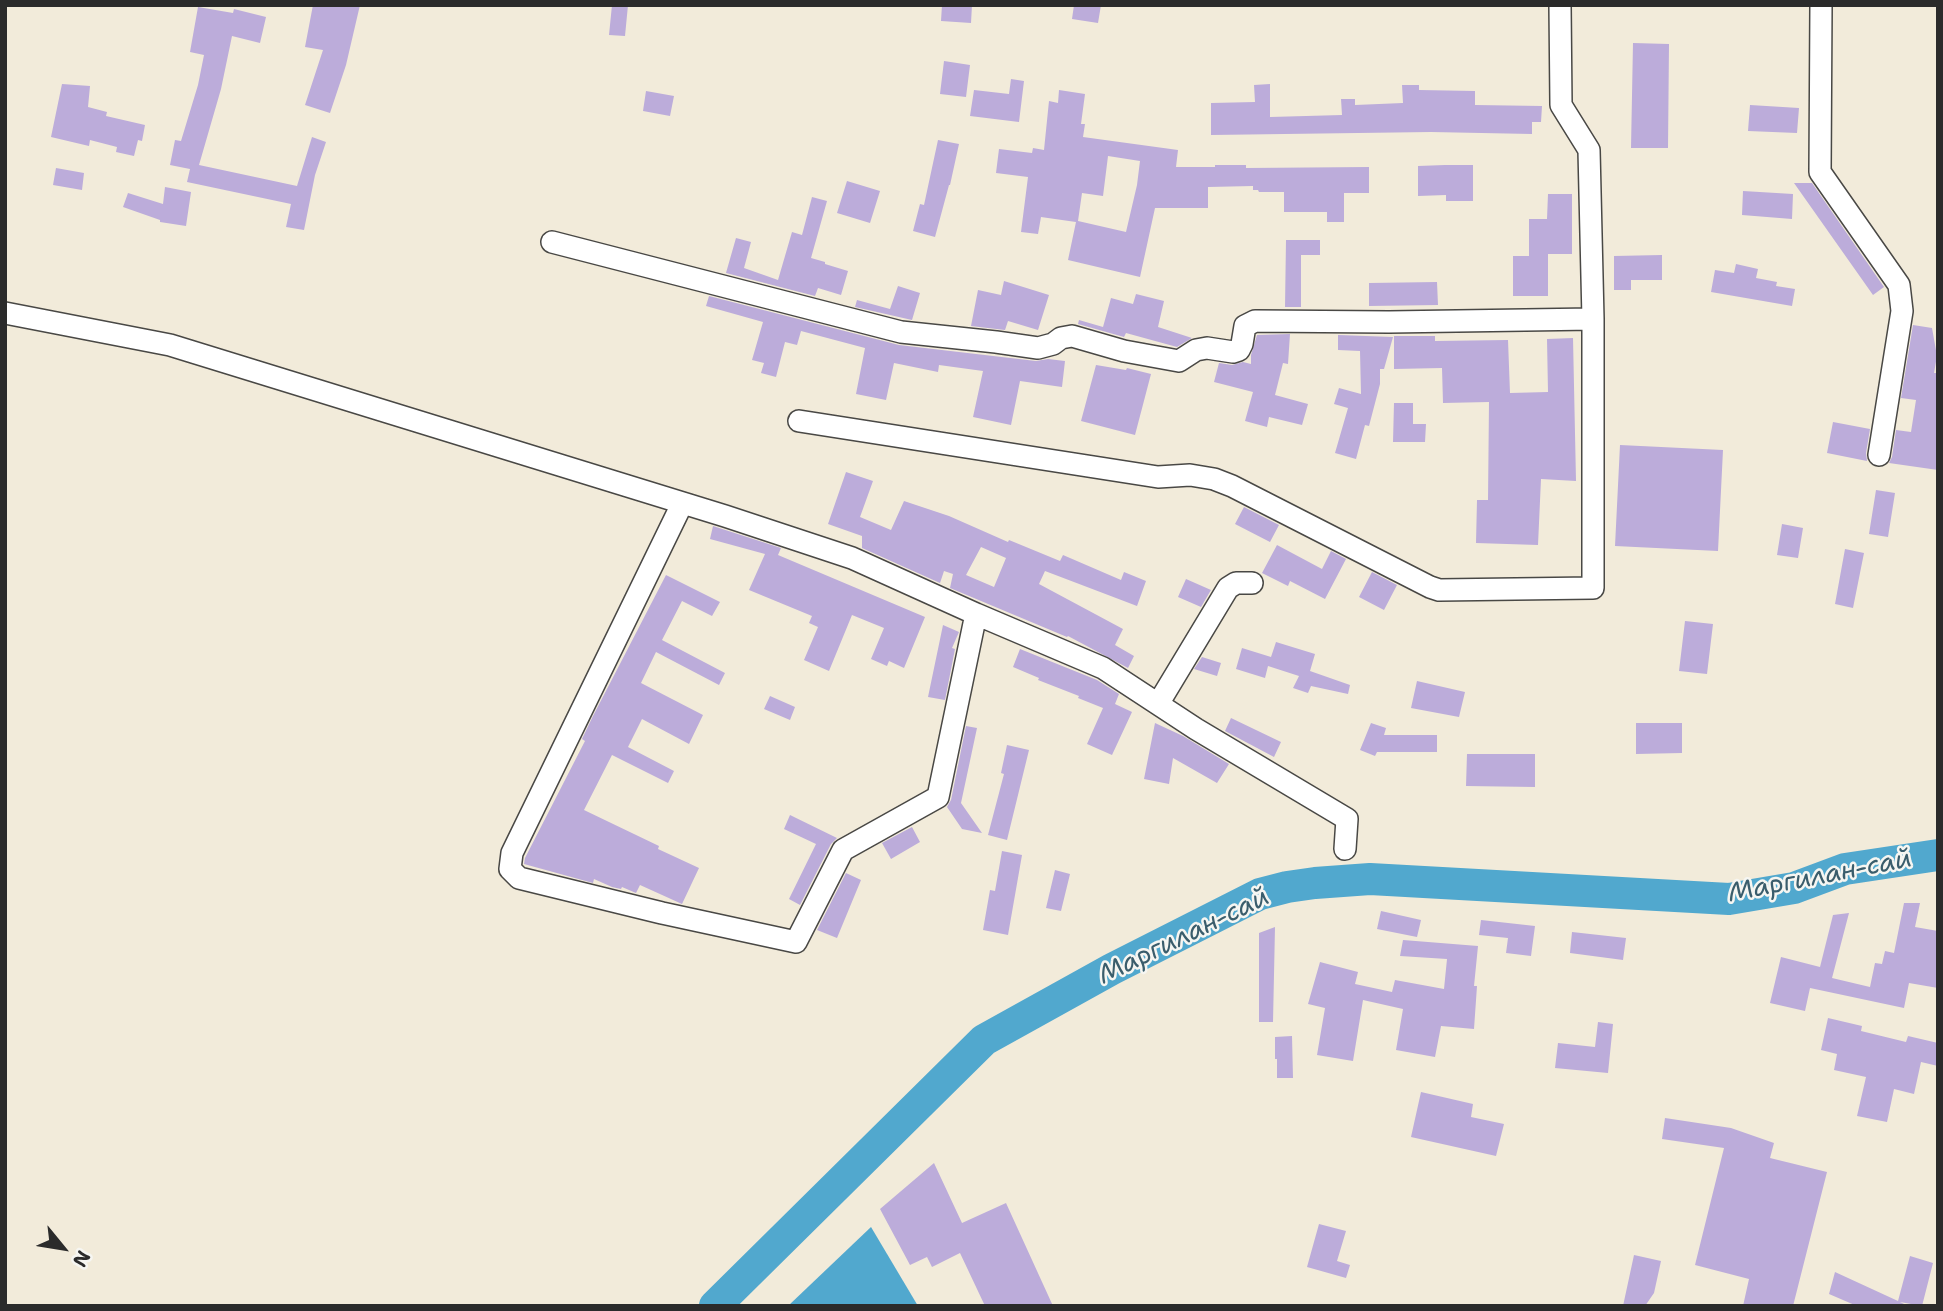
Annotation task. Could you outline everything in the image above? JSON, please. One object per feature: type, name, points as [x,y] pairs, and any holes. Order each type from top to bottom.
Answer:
[{"type":"street","points":[[799,421],[1158,477],[1190,475],[1214,479],[1232,485],[1439,590],[1593,587],[1594,319],[1590,150],[1562,105],[1560,5]]},
{"type":"street","points":[[1821,5],[1820,172],[1899,285],[1902,311],[1879,455]]},
{"type":"street","points":[[552,242],[901,332],[1038,348],[1072,336],[1124,351],[1179,361],[1207,348],[1233,352],[1239,350],[1245,326],[1255,321],[1594,319]]},
{"type":"street","points":[[5,313],[170,345],[725,516],[852,558],[1103,668],[1196,729],[1347,820],[1345,849]]},
{"type":"street","points":[[682,504],[512,853],[510,869],[519,878],[796,942],[843,850],[939,797],[976,614]]},
{"type":"street","points":[[1158,704],[1228,588],[1236,583],[1252,583]]},
{"type":"water","points":[[871,1227],[918,1306],[788,1306]]},
{"type":"building","points":[[313,5],[360,5],[346,65],[330,113],[305,105],[323,50],[305,47]]},
{"type":"building","points":[[612,5],[628,5],[625,36],[609,35]]},
{"type":"building","points":[[942,5],[972,5],[971,23],[941,21]]},
{"type":"building","points":[[1074,5],[1101,5],[1098,23],[1072,19]]},
{"type":"building","points":[[198,7],[233,13],[234,9],[266,17],[260,43],[232,36],[221,89],[199,165],[297,186],[312,137],[326,142],[315,175],[304,230],[286,227],[291,204],[187,182],[190,169],[170,165],[175,140],[181,141],[204,55],[190,52]]},
{"type":"building","points":[[1633,43],[1669,44],[1668,148],[1631,148]]},
{"type":"building","points":[[944,61],[970,65],[966,97],[940,94]]},
{"type":"building","points":[[1011,79],[1024,81],[1019,122],[970,116],[974,90],[1009,94]]},
{"type":"building","points":[[62,84],[90,86],[88,107],[107,112],[106,116],[145,125],[142,141],[138,140],[134,156],[116,152],[117,147],[90,140],[89,146],[51,137]]},
{"type":"building","points":[[1270,84],[1270,117],[1342,115],[1341,99],[1355,99],[1355,105],[1403,103],[1402,85],[1419,85],[1419,90],[1475,91],[1475,105],[1542,106],[1541,122],[1532,122],[1532,134],[1431,132],[1211,135],[1211,103],[1255,102],[1254,85]]},
{"type":"building","points":[[1059,90],[1085,94],[1081,124],[1085,124],[1083,137],[1178,150],[1176,167],[1369,167],[1369,193],[1344,193],[1344,222],[1327,222],[1327,212],[1284,212],[1284,192],[1259,192],[1253,190],[1253,186],[1208,187],[1208,208],[1155,208],[1140,277],[1068,260],[1076,222],[1041,217],[1038,234],[1021,232],[1028,177],[996,173],[999,149],[1032,153],[1033,148],[1044,150],[1049,101],[1058,103]],"holes":[[[1108,156],[1140,161],[1126,232],[1078,221],[1082,193],[1103,196]]]},
{"type":"building","points":[[646,91],[674,96],[670,116],[643,111]]},
{"type":"building","points":[[1750,105],[1799,108],[1797,133],[1748,131]]},
{"type":"building","points":[[938,140],[959,144],[935,237],[913,231],[920,204],[924,205]]},
{"type":"building","points":[[1473,165],[1473,201],[1446,201],[1446,195],[1418,196],[1418,166]]},
{"type":"building","points":[[56,168],[84,173],[82,190],[53,185]]},
{"type":"building","points":[[847,181],[880,191],[870,223],[837,213]]},
{"type":"building","points":[[1794,183],[1812,183],[1884,287],[1873,295]]},
{"type":"building","points":[[165,187],[191,192],[186,226],[160,222],[123,207],[128,193],[163,204]]},
{"type":"building","points":[[1743,191],[1793,194],[1792,219],[1742,215]]},
{"type":"building","points":[[1548,194],[1572,194],[1572,254],[1548,254],[1548,296],[1513,296],[1513,256],[1529,256],[1529,219],[1547,219]]},
{"type":"building","points":[[812,197],[827,201],[811,258],[848,271],[841,295],[818,288],[815,296],[726,273],[736,238],[751,242],[744,268],[778,280],[792,232],[802,235]]},
{"type":"building","points":[[1286,240],[1320,240],[1320,255],[1301,255],[1301,307],[1285,307]]},
{"type":"building","points":[[1662,255],[1662,280],[1631,280],[1631,290],[1614,290],[1614,256]]},
{"type":"building","points":[[1736,264],[1758,269],[1756,278],[1777,282],[1776,286],[1795,289],[1792,306],[1711,292],[1715,270],[1734,273]]},
{"type":"building","points":[[1004,281],[1049,295],[1038,330],[1008,321],[1005,330],[971,326],[978,290],[1001,295]]},
{"type":"building","points":[[1437,282],[1438,305],[1369,306],[1369,283]]},
{"type":"building","points":[[898,286],[920,293],[912,320],[855,307],[857,300],[890,309]]},
{"type":"building","points":[[1136,294],[1164,301],[1158,327],[1192,338],[1177,347],[1126,333],[1124,337],[1078,324],[1079,320],[1103,327],[1111,298],[1133,304]]},
{"type":"building","points":[[709,296],[899,345],[1036,361],[1065,361],[1062,387],[1020,381],[1011,425],[973,417],[983,371],[939,365],[938,372],[894,363],[886,400],[856,394],[865,348],[801,331],[797,345],[785,342],[776,377],[761,373],[764,363],[752,360],[763,322],[706,306]]},
{"type":"building","points":[[1913,325],[1932,328],[1937,356],[1934,373],[1938,373],[1938,470],[1889,463],[1896,430],[1911,432],[1916,400],[1901,398]]},
{"type":"building","points":[[1290,334],[1288,364],[1283,363],[1275,395],[1308,404],[1302,425],[1269,417],[1267,427],[1245,421],[1253,392],[1214,382],[1219,363],[1251,364],[1257,335]]},
{"type":"building","points":[[1338,335],[1393,337],[1384,369],[1380,369],[1380,384],[1369,426],[1365,425],[1356,459],[1335,453],[1348,408],[1334,404],[1339,388],[1361,394],[1360,351],[1338,350]]},
{"type":"building","points":[[1394,336],[1435,336],[1435,341],[1508,340],[1510,393],[1548,392],[1547,339],[1573,338],[1576,481],[1541,479],[1538,545],[1476,543],[1477,500],[1488,500],[1489,402],[1443,403],[1442,368],[1394,369]]},
{"type":"building","points":[[1096,365],[1151,374],[1135,435],[1081,421]]},
{"type":"building","points":[[1394,403],[1413,403],[1413,424],[1426,424],[1425,442],[1393,442]]},
{"type":"building","points":[[1833,422],[1870,429],[1867,461],[1827,453]]},
{"type":"building","points":[[1620,445],[1723,450],[1718,551],[1615,546]]},
{"type":"building","points":[[846,472],[873,481],[860,517],[891,530],[904,501],[949,516],[1060,561],[1063,555],[1121,580],[1124,572],[1146,581],[1137,606],[1045,571],[1039,584],[1123,629],[1115,645],[1134,656],[1128,668],[1068,636],[950,588],[953,574],[944,571],[940,583],[862,548],[862,536],[828,524]],"holes":[[[981,547],[1006,558],[994,587],[966,575]]]},
{"type":"building","points":[[1876,490],[1895,493],[1888,537],[1869,534]]},
{"type":"building","points":[[1244,507],[1279,525],[1270,542],[1235,524]]},
{"type":"building","points":[[1782,524],[1803,528],[1798,558],[1777,555]]},
{"type":"building","points":[[713,526],[781,548],[778,555],[925,617],[904,668],[889,661],[887,666],[871,659],[884,628],[852,615],[829,671],[804,660],[818,627],[809,623],[812,616],[749,590],[765,554],[710,539]]},
{"type":"building","points":[[1277,545],[1322,569],[1331,551],[1346,559],[1325,599],[1290,581],[1288,586],[1262,573]]},
{"type":"building","points":[[1845,549],[1864,553],[1853,608],[1835,604]]},
{"type":"building","points":[[1372,572],[1397,585],[1384,610],[1359,597]]},
{"type":"building","points":[[666,575],[720,602],[712,616],[682,601],[662,640],[725,673],[719,685],[656,652],[641,683],[703,715],[689,744],[642,719],[628,747],[674,771],[668,783],[612,755],[584,810],[699,868],[682,904],[640,885],[636,893],[594,879],[593,883],[524,864],[585,741],[582,739],[593,716]]},
{"type":"building","points":[[1186,579],[1211,590],[1201,607],[1178,597]]},
{"type":"building","points":[[1685,621],[1713,624],[1707,674],[1679,671]]},
{"type":"building","points":[[943,625],[959,632],[952,648],[955,649],[945,700],[928,697]]},
{"type":"building","points":[[1276,642],[1315,654],[1310,671],[1350,685],[1348,694],[1311,686],[1308,693],[1293,688],[1299,676],[1268,666],[1265,678],[1236,669],[1242,648],[1271,657]]},
{"type":"building","points":[[1020,649],[1097,680],[1119,694],[1115,704],[1132,712],[1112,755],[1087,744],[1103,708],[1013,667]]},
{"type":"building","points":[[1202,657],[1221,663],[1217,676],[1194,669]]},
{"type":"building","points":[[1417,681],[1465,692],[1459,717],[1411,708]]},
{"type":"building","points":[[770,696],[795,707],[790,720],[764,709]]},
{"type":"building","points":[[1231,718],[1281,742],[1274,757],[1225,731]]},
{"type":"building","points":[[1155,723],[1183,736],[1229,764],[1217,783],[1173,758],[1169,784],[1144,779]]},
{"type":"building","points":[[1371,723],[1386,728],[1384,735],[1437,735],[1437,752],[1377,752],[1375,756],[1360,750]]},
{"type":"building","points":[[1636,723],[1682,723],[1682,753],[1636,754]]},
{"type":"building","points":[[966,726],[977,728],[961,803],[982,833],[962,829],[947,807],[951,800]]},
{"type":"building","points":[[1007,745],[1029,750],[1007,840],[988,835],[1004,774],[1001,773]]},
{"type":"building","points":[[1467,754],[1535,754],[1535,787],[1466,786]]},
{"type":"building","points":[[790,815],[837,838],[831,844],[800,905],[789,899],[816,844],[784,829]]},
{"type":"building","points":[[912,827],[920,842],[891,859],[882,843]]},
{"type":"building","points":[[1002,851],[1022,855],[1008,935],[983,930],[990,890],[995,891]]},
{"type":"building","points":[[1055,870],[1070,874],[1061,911],[1046,908]]},
{"type":"building","points":[[846,873],[861,880],[837,938],[817,930]]},
{"type":"building","points":[[1904,903],[1920,903],[1915,927],[1938,931],[1938,988],[1909,983],[1904,1008],[1810,988],[1805,1011],[1770,1003],[1781,957],[1820,967],[1833,915],[1849,913],[1832,978],[1870,987],[1875,963],[1882,964],[1885,951],[1894,953]]},
{"type":"building","points":[[1381,911],[1421,920],[1417,937],[1377,929]]},
{"type":"building","points":[[1481,920],[1535,926],[1531,956],[1506,953],[1508,938],[1479,935]]},
{"type":"building","points":[[1275,927],[1273,1022],[1259,1022],[1259,933]]},
{"type":"building","points":[[1572,932],[1626,938],[1623,960],[1570,953]]},
{"type":"building","points":[[1403,940],[1478,946],[1474,1029],[1441,1026],[1435,1057],[1396,1050],[1403,1009],[1363,1000],[1353,1061],[1317,1055],[1325,1008],[1308,1004],[1320,962],[1358,972],[1355,984],[1392,992],[1395,980],[1444,989],[1447,959],[1400,956]]},
{"type":"building","points":[[1828,1018],[1862,1026],[1861,1031],[1906,1042],[1908,1036],[1938,1043],[1938,1066],[1921,1062],[1914,1094],[1894,1089],[1887,1122],[1857,1116],[1866,1077],[1834,1070],[1837,1054],[1821,1050]]},
{"type":"building","points":[[1598,1022],[1613,1024],[1608,1073],[1555,1068],[1558,1043],[1595,1047]]},
{"type":"building","points":[[1292,1036],[1293,1078],[1277,1078],[1275,1037]]},
{"type":"building","points":[[1421,1092],[1473,1104],[1471,1117],[1504,1124],[1496,1156],[1411,1137]]},
{"type":"building","points":[[1665,1118],[1731,1128],[1774,1143],[1770,1158],[1827,1172],[1793,1306],[1743,1306],[1749,1279],[1695,1265],[1724,1148],[1662,1139]]},
{"type":"building","points":[[934,1163],[962,1223],[1006,1203],[1053,1306],[985,1306],[960,1253],[932,1267],[927,1257],[910,1265],[880,1209]]},
{"type":"building","points":[[1319,1224],[1346,1231],[1337,1261],[1350,1265],[1346,1278],[1307,1267]]},
{"type":"building","points":[[1634,1255],[1661,1261],[1654,1293],[1645,1306],[1623,1306]]},
{"type":"building","points":[[1910,1256],[1933,1263],[1922,1306],[1900,1302],[1908,1306],[1857,1306],[1829,1294],[1835,1272],[1898,1301]]},
{"type":"waterway","name":"Маргилан-сай","points":[[715,1306],[984,1040],[1112,969],[1260,894],[1315,883],[1370,879],[1729,899],[1794,888],[1845,869],[1938,855]]}]
